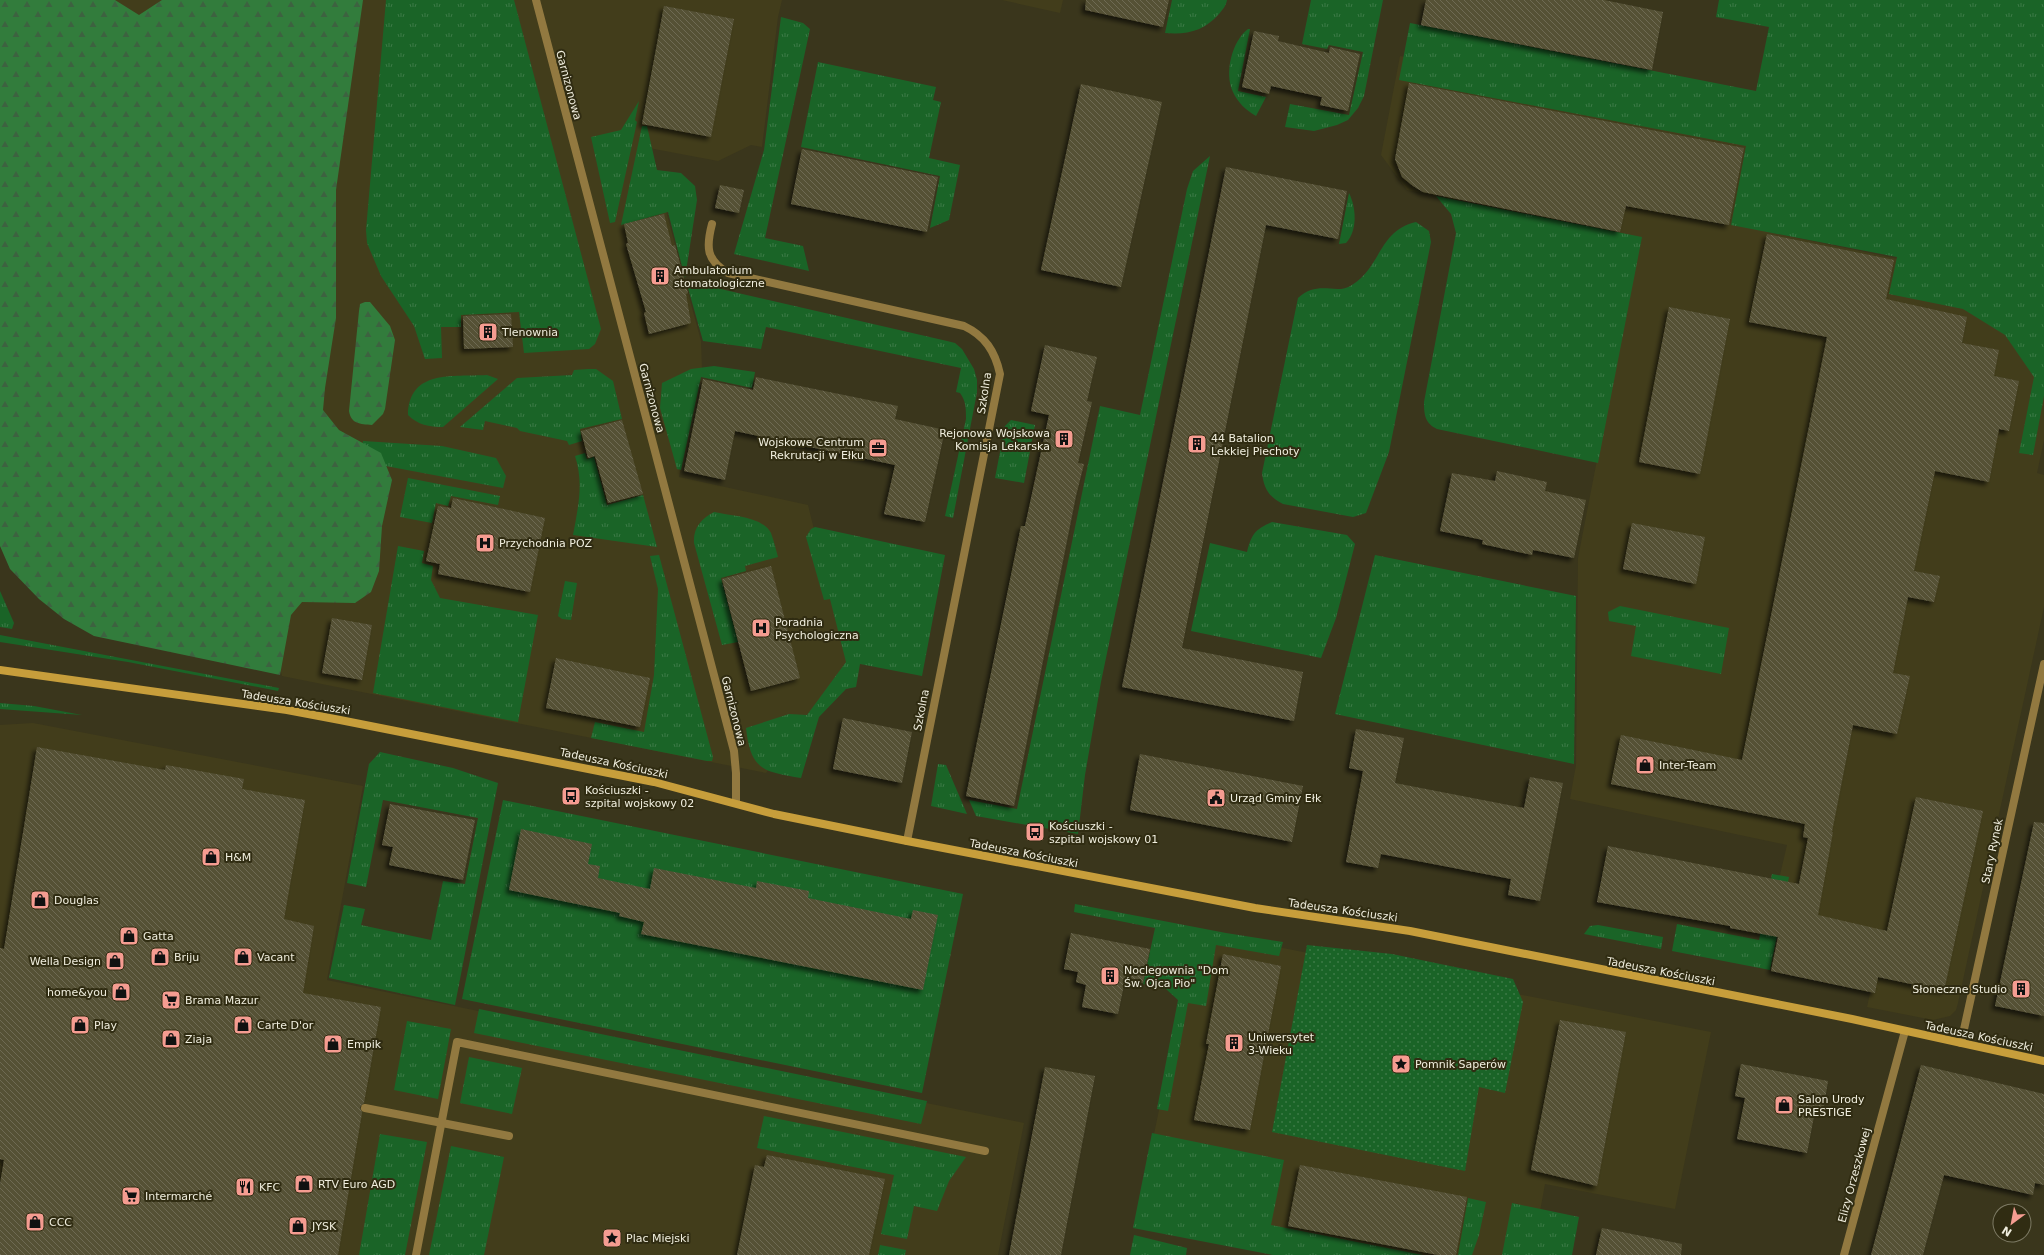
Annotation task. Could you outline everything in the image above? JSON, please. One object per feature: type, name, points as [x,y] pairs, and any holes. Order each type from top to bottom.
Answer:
[{"type":"street","name":"Garnizonowa","points":[[536,0],[734,751],[736,803]]},
{"type":"street","name":"Szkolna","points":[[712,224],[707,241],[708,251],[719,268],[728,273],[964,326],[981,336],[990,347],[997,360],[1000,374],[907,841]]},
{"type":"street","name":"Stary Rynek","points":[[1961,1043],[2044,664]]},
{"type":"street","name":"Tadeusza Kościuszki","points":[[0,670],[287,710],[340,720],[654,782],[774,814],[907,841],[1255,908],[1410,931],[1905,1031],[2044,1062]]},
{"type":"street","name":"Elizy Orzeszkowej","points":[[1844,1255],[1905,1031]]},
{"type":"street","points":[[416,1255],[457,1042],[985,1151]]},
{"type":"street","points":[[365,1108],[509,1136]]},
{"type":"shaded area","points":[[85,0],[782,0],[778,17],[762,147],[751,145],[718,161],[649,148],[701,341],[702,370],[679,477],[808,505],[847,663],[766,773],[282,676]]},
{"type":"shaded area","points":[[1002,0],[1063,0],[1060,13]]},
{"type":"shaded area","points":[[1400,56],[1789,131],[1768,232],[2044,289],[2044,440],[2037,473],[2044,475],[2044,607],[1958,1003],[1956,1010],[1950,1016],[1933,1020],[1867,1007],[1883,934],[1772,909],[1787,845],[1570,799],[1576,765],[1578,558],[1640,238],[1407,190],[1381,155]]},
{"type":"shaded area","name":"Brama Mazur","points":[[33,723],[363,786],[327,980],[1024,1123],[998,1255],[0,1255],[0,725]]},
{"type":"shaded area","points":[[1196,931],[1711,1032],[1675,1209],[1545,1184],[1532,1255],[1286,1255],[1135,1226]]},
{"type":"green space","points":[[0,0],[115,0],[139,15],[162,0],[363,0],[336,190],[336,318],[323,410],[339,430],[381,453],[392,480],[382,526],[379,571],[371,592],[355,603],[302,602],[291,615],[280,675],[94,636],[64,619],[39,599],[10,569],[0,546]]},
{"type":"green space","points":[[386,0],[514,0],[601,329],[595,344],[589,349],[524,353],[519,312],[461,315],[461,327],[441,327],[442,358],[425,359],[414,326],[381,276],[367,243],[366,230]]},
{"type":"green space","points":[[1172,0],[1227,0],[1225,6],[1219,14],[1201,28],[1195,31],[1181,33],[1165,33]]},
{"type":"green space","points":[[1311,0],[1383,0],[1364,96],[1358,108],[1348,120],[1337,125],[1314,131],[1285,127],[1290,104],[1349,115],[1363,52],[1329,45],[1327,49],[1302,44]]},
{"type":"green space","points":[[1719,0],[2044,0],[2044,396],[2033,455],[2019,453],[2034,377],[2005,335],[1963,309],[1889,294],[1897,257],[1731,225],[1746,146],[1399,80],[1410,23],[1756,91],[1769,27],[1716,17]]},
{"type":"green space","points":[[781,17],[803,23],[810,29],[765,238],[803,246],[809,271],[734,254],[764,150]]},
{"type":"green space","points":[[1250,29],[1238,91],[1266,97],[1256,116],[1237,100],[1230,84],[1229,76],[1231,58],[1234,49],[1242,34]]},
{"type":"green space","points":[[818,62],[936,87],[933,100],[941,102],[929,158],[960,165],[949,220],[930,228],[940,176],[801,147]]},
{"type":"green space","points":[[639,101],[635,120],[637,122],[615,222],[610,223],[591,137],[621,130]]},
{"type":"green space","points":[[642,126],[647,126],[657,170],[681,173],[695,186],[697,200],[685,278],[668,212],[621,225]]},
{"type":"green space","points":[[1210,156],[1101,682],[1085,775],[1078,834],[976,816],[969,800],[1017,809],[1100,406],[1140,415],[1187,189],[1193,171]]},
{"type":"green space","points":[[1349,193],[1355,218],[1353,232],[1346,243],[1339,244]]},
{"type":"green space","points":[[1436,196],[1642,237],[1598,463],[1437,429],[1430,424],[1426,418],[1424,402],[1456,233],[1451,214]]},
{"type":"green space","points":[[1416,222],[1429,231],[1431,242],[1389,452],[1366,513],[1353,517],[1283,504],[1268,492],[1264,484],[1262,473],[1298,298],[1306,292],[1320,288],[1340,289],[1352,285],[1362,277],[1394,233]]},
{"type":"green space","points":[[686,281],[947,341],[955,343],[962,349],[974,369],[977,380],[977,392],[953,518],[945,516],[966,419],[965,402],[960,393],[956,392],[961,368],[766,327],[761,349],[703,341]]},
{"type":"green space","points":[[370,302],[390,326],[395,340],[385,409],[383,414],[372,425],[360,424],[354,421],[349,411],[360,304]]},
{"type":"green space","points":[[714,366],[755,372],[752,388],[701,377],[681,470],[677,469],[660,408],[662,383],[691,369]]},
{"type":"green space","points":[[596,369],[613,381],[622,419],[580,429],[582,441],[569,445],[567,441],[520,431],[517,428],[485,421],[483,430],[460,427],[517,378],[572,375],[574,370]]},
{"type":"green space","points":[[487,375],[498,379],[443,427],[424,425],[408,415],[410,400],[416,390],[424,383],[435,378],[447,376]]},
{"type":"green space","points":[[1011,420],[1035,425],[1024,483],[995,478],[1005,426]]},
{"type":"green space","points":[[363,441],[442,446],[496,458],[506,476],[503,488],[359,461]]},
{"type":"green space","points":[[585,453],[587,459],[594,457],[607,505],[643,495],[657,547],[573,535],[580,486],[578,466],[575,456]]},
{"type":"green space","points":[[408,478],[500,496],[498,505],[451,496],[448,506],[436,503],[432,523],[400,517]]},
{"type":"green space","points":[[714,512],[746,518],[761,523],[767,527],[771,533],[778,557],[745,566],[746,571],[721,578],[738,642],[722,645],[694,543],[696,528],[705,518]]},
{"type":"green space","points":[[1272,522],[1347,535],[1355,544],[1336,618],[1321,658],[1191,631],[1210,543],[1247,552],[1250,541],[1257,530]]},
{"type":"green space","points":[[815,527],[945,555],[922,676],[860,664],[856,687],[846,689],[819,717],[801,778],[777,773],[761,766],[751,753],[746,728],[789,714],[807,715],[846,662],[830,599],[824,600],[806,537],[811,529]]},
{"type":"green space","points":[[398,546],[424,551],[422,563],[433,566],[431,580],[440,598],[538,615],[518,722],[373,693]]},
{"type":"green space","points":[[659,555],[713,757],[712,761],[591,738],[595,722],[644,732],[654,675],[658,589],[650,556]]},
{"type":"green space","points":[[1375,555],[1576,596],[1574,764],[1335,714]]},
{"type":"green space","points":[[565,581],[577,583],[571,620],[562,619],[558,616]]},
{"type":"green space","points":[[0,591],[14,623],[12,629],[0,627]]},
{"type":"green space","points":[[1620,606],[1729,628],[1721,674],[1631,656],[1636,626],[1609,621],[1608,612]]},
{"type":"green space","points":[[0,635],[279,688],[278,691],[128,662],[0,642]]},
{"type":"green space","points":[[0,703],[34,706],[82,715],[0,709]]},
{"type":"green space","points":[[380,752],[453,768],[498,783],[455,1005],[329,978],[344,905],[365,909],[361,925],[431,940],[443,881],[465,884],[478,818],[383,800],[366,887],[347,883],[369,764]]},
{"type":"green space","points":[[938,764],[946,765],[967,814],[931,806]]},
{"type":"green space","points":[[503,800],[963,894],[922,1093],[462,999]]},
{"type":"green space","points":[[1772,874],[1789,877],[1770,970],[1672,951],[1677,924],[1759,940]]},
{"type":"green space","points":[[1075,904],[1226,933],[1283,942],[1279,956],[1216,945],[1206,1006],[1188,1003],[1168,1111],[1157,1109],[1178,1000],[1166,989],[1143,984],[1155,928],[1074,912]]},
{"type":"green space","points":[[1598,925],[1663,937],[1661,949],[1584,934],[1590,926]]},
{"type":"green space","points":[[1307,945],[1392,954],[1513,979],[1523,1002],[1505,1093],[1479,1087],[1465,1171],[1272,1132]]},
{"type":"green space","points":[[479,1009],[927,1101],[921,1124],[474,1033]]},
{"type":"green space","points":[[407,1021],[451,1029],[438,1099],[394,1090]]},
{"type":"green space","points":[[469,1057],[522,1068],[512,1114],[460,1103]]},
{"type":"green space","points":[[764,1116],[966,1157],[949,1181],[937,1211],[914,1206],[907,1239],[881,1234],[894,1175],[757,1148]]},
{"type":"green space","points":[[1152,1133],[1284,1160],[1271,1225],[1423,1255],[1273,1255],[1133,1228]]},
{"type":"green space","points":[[380,1134],[427,1142],[405,1255],[359,1255]]},
{"type":"green space","points":[[451,1146],[504,1157],[484,1255],[429,1255]]},
{"type":"green space","points":[[1468,1198],[1486,1202],[1479,1235],[1472,1255],[1458,1255]]},
{"type":"green space","points":[[1512,1203],[1579,1217],[1572,1255],[1502,1255]]},
{"type":"green space","points":[[1134,1235],[1187,1248],[1186,1255],[1130,1255]]},
{"type":"green space","points":[[880,1245],[906,1250],[905,1255],[878,1255]]},
{"type":"building","points":[[1086,0],[1169,0],[1163,27],[1085,10]]},
{"type":"building","points":[[1426,0],[1604,0],[1663,12],[1652,70],[1421,25]]},
{"type":"building","points":[[664,6],[734,19],[711,137],[642,124]]},
{"type":"building","points":[[1254,31],[1279,36],[1278,41],[1329,53],[1330,47],[1360,54],[1348,111],[1320,105],[1322,97],[1271,86],[1269,94],[1242,87]]},
{"type":"building","points":[[1409,83],[1744,148],[1729,225],[1626,206],[1620,232],[1423,192],[1402,177],[1395,159]]},
{"type":"building","points":[[1081,84],[1162,102],[1121,287],[1041,270]]},
{"type":"building","points":[[802,149],[938,177],[927,232],[791,204]]},
{"type":"building","name":"44 Batalion Lekkiej Piechoty","points":[[1226,167],[1347,191],[1338,239],[1266,225],[1182,648],[1303,672],[1294,721],[1122,687]]},
{"type":"building","points":[[720,185],[744,190],[739,213],[715,208]]},
{"type":"building","name":"Ambulatorium stomatologiczne","points":[[664,214],[672,246],[675,245],[688,293],[686,294],[691,323],[649,334],[644,313],[646,312],[626,244],[628,243],[624,224]]},
{"type":"building","points":[[1767,234],[1894,260],[1886,299],[1967,317],[1962,343],[1999,350],[1994,376],[2019,381],[2009,431],[1999,429],[1989,482],[1935,471],[1914,571],[1940,576],[1934,602],[1908,597],[1893,673],[1910,676],[1897,734],[1853,725],[1832,832],[1818,915],[1887,931],[1916,797],[1983,811],[1944,991],[1878,977],[1875,993],[1771,971],[1778,937],[1730,928],[1730,926],[1597,902],[1608,846],[1799,884],[1808,838],[1803,837],[1805,824],[1611,784],[1621,735],[1742,760],[1827,337],[1749,322]]},
{"type":"building","points":[[1669,307],[1730,319],[1700,474],[1639,462]]},
{"type":"building","name":"Tlenownia","points":[[511,314],[513,347],[464,349],[463,316]]},
{"type":"building","points":[[1045,345],[1097,357],[1087,401],[1092,402],[1078,463],[1084,464],[1076,496],[1014,806],[966,796],[1021,526],[1025,526],[1049,415],[1031,411]]},
{"type":"building","name":"Wojskowe Centrum Rekrutacji w Ełku","points":[[756,377],[898,406],[895,419],[945,430],[925,522],[884,514],[895,465],[735,431],[725,480],[684,471],[703,379],[753,390]]},
{"type":"building","points":[[622,420],[643,494],[608,503],[595,456],[588,458],[581,431]]},
{"type":"building","points":[[1497,471],[1547,482],[1545,491],[1586,500],[1574,558],[1533,550],[1532,555],[1482,544],[1483,540],[1440,531],[1452,473],[1495,481]]},
{"type":"building","name":"Przychodnia POZ","points":[[453,498],[545,518],[530,592],[438,574],[440,564],[426,561],[438,506],[451,508]]},
{"type":"building","points":[[1632,523],[1705,537],[1696,584],[1623,569]]},
{"type":"building","name":"Poradnia Psychologiczna","points":[[771,566],[800,678],[751,691],[722,579]]},
{"type":"building","points":[[332,618],[372,625],[362,680],[322,673]]},
{"type":"building","points":[[556,658],[650,678],[640,727],[546,708]]},
{"type":"building","points":[[843,718],[912,732],[902,783],[833,769]]},
{"type":"building","points":[[1356,729],[1404,738],[1395,783],[1524,808],[1530,777],[1563,783],[1540,901],[1508,895],[1511,879],[1381,854],[1378,868],[1346,862],[1363,771],[1349,768]]},
{"type":"building","name":"Brama Mazur","points":[[37,747],[165,770],[166,765],[244,779],[242,789],[305,800],[284,919],[314,926],[303,993],[381,1007],[364,1103],[360,1107],[362,1113],[338,1255],[0,1255],[0,1184],[4,1160],[0,1159],[0,948],[4,949]]},
{"type":"building","name":"Urząd Gminy Ełk","points":[[1140,754],[1303,786],[1292,842],[1130,810]]},
{"type":"building","points":[[390,804],[475,820],[463,880],[389,865],[393,847],[382,845]]},
{"type":"building","points":[[2034,822],[2044,823],[2044,1016],[1995,1006]]},
{"type":"building","points":[[521,829],[592,844],[588,864],[600,866],[598,878],[650,889],[654,868],[756,888],[757,881],[809,891],[808,898],[911,919],[913,910],[938,915],[923,990],[641,934],[644,922],[619,916],[620,913],[509,890]]},
{"type":"building","name":"Noclegownia \"Dom Św. Ojca Pio\"","points":[[1071,933],[1150,949],[1143,983],[1125,980],[1118,1014],[1082,1007],[1086,985],[1076,982],[1078,972],[1064,969]]},
{"type":"building","name":"Uniwersytet 3-Wieku","points":[[1223,954],[1281,966],[1250,1130],[1194,1120],[1209,1044],[1206,1044]]},
{"type":"building","points":[[1560,1020],[1626,1032],[1597,1186],[1531,1170]]},
{"type":"building","name":"Salon Urody PRESTIGE","points":[[1741,1064],[1828,1081],[1823,1112],[1815,1111],[1807,1153],[1737,1139],[1745,1098],[1735,1096]]},
{"type":"building","points":[[1921,1065],[2044,1094],[2044,1185],[2035,1183],[2033,1195],[1944,1175],[1923,1255],[1871,1255]]},
{"type":"building","points":[[1045,1067],[1095,1076],[1061,1255],[1009,1255]]},
{"type":"building","points":[[767,1155],[885,1179],[869,1255],[737,1255],[755,1165],[764,1167]]},
{"type":"building","points":[[1300,1165],[1467,1197],[1456,1255],[1438,1255],[1288,1226]]},
{"type":"building","points":[[1602,1228],[1682,1244],[1681,1255],[1596,1255]]},
{"type":"place","name":"Ambulatorium stomatologiczne","points":[[660,276]]},
{"type":"place","name":"Tlenownia","points":[[488,332]]},
{"type":"place","name":"Rejonowa Wojskowa Komisja Lekarska","points":[[1064,439]]},
{"type":"place","name":"44 Batalion Lekkiej Piechoty","points":[[1197,444]]},
{"type":"place","name":"Wojskowe Centrum Rekrutacji w Ełku","points":[[878,448]]},
{"type":"place","name":"Przychodnia POZ","points":[[485,543]]},
{"type":"place","name":"Poradnia Psychologiczna","points":[[761,628]]},
{"type":"place","name":"Inter-Team","points":[[1645,765]]},
{"type":"place","name":"Kościuszki - szpital wojskowy 02","points":[[571,796]]},
{"type":"place","name":"Urząd Gminy Ełk","points":[[1216,798]]},
{"type":"place","name":"Kościuszki - szpital wojskowy 01","points":[[1035,832]]},
{"type":"place","name":"H&M","points":[[211,857]]},
{"type":"place","name":"Douglas","points":[[40,900]]},
{"type":"place","name":"Gatta","points":[[129,936]]},
{"type":"place","name":"Briju","points":[[160,957]]},
{"type":"place","name":"Vacant","points":[[243,957]]},
{"type":"place","name":"Wella Design","points":[[115,961]]},
{"type":"place","name":"Noclegownia \"Dom Św. Ojca Pio\"","points":[[1110,976]]},
{"type":"place","name":"Słoneczne Studio","points":[[2021,989]]},
{"type":"place","name":"home&you","points":[[121,992]]},
{"type":"place","name":"Brama Mazur","points":[[171,1000]]},
{"type":"place","name":"Play","points":[[80,1025]]},
{"type":"place","name":"Carte D'or","points":[[243,1025]]},
{"type":"place","name":"Ziaja","points":[[171,1039]]},
{"type":"place","name":"Uniwersytet 3-Wieku","points":[[1234,1043]]},
{"type":"place","name":"Empik","points":[[333,1044]]},
{"type":"place","name":"Pomnik Saperów","points":[[1401,1064]]},
{"type":"place","name":"Salon Urody PRESTIGE","points":[[1784,1105]]},
{"type":"place","name":"RTV Euro AGD","points":[[304,1184]]},
{"type":"place","name":"KFC","points":[[245,1187]]},
{"type":"place","name":"Intermarché","points":[[131,1196]]},
{"type":"place","name":"CCC","points":[[35,1222]]},
{"type":"place","name":"JYSK","points":[[298,1226]]},
{"type":"place","name":"Plac Miejski","points":[[612,1238]]}]
